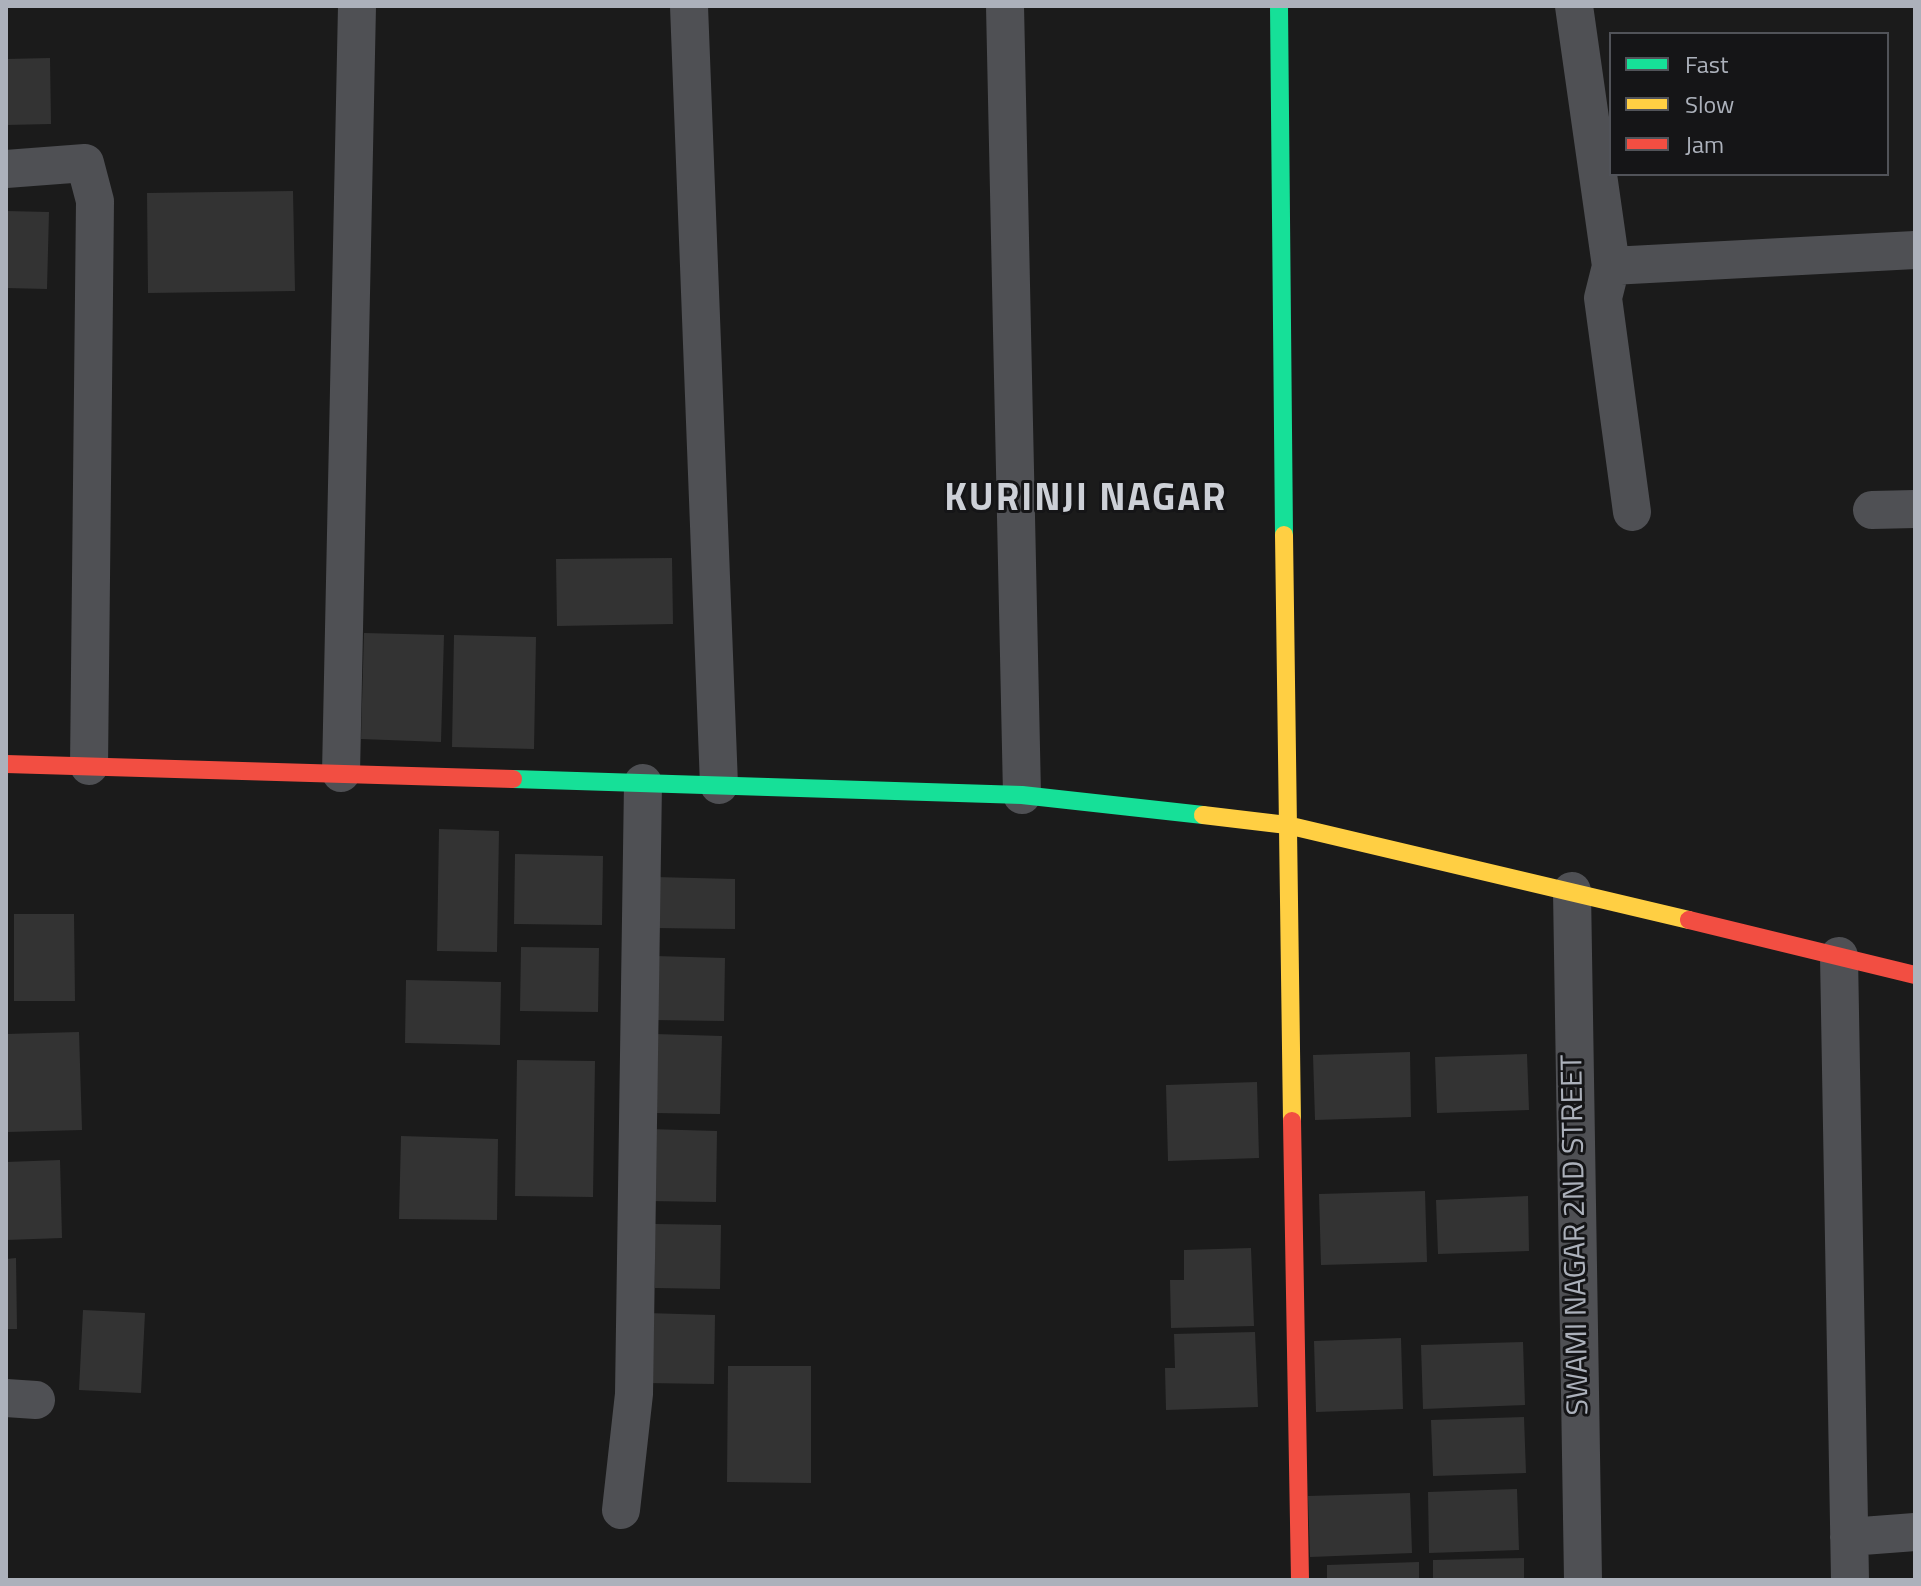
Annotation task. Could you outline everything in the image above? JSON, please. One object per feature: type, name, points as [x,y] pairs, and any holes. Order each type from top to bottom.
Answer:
[{"type":"street","points":[[341,773],[357,6]]},
{"type":"street","points":[[689,6],[719,785]]},
{"type":"street","points":[[1005,6],[1022,795]]},
{"type":"street","points":[[1279,6],[1287,825],[1300,1580]]},
{"type":"street","points":[[1574,6],[1611,266],[1603,298],[1632,512]]},
{"type":"street","points":[[6,169],[85,163],[95,201],[89,766]]},
{"type":"street","points":[[1611,266],[1915,250]]},
{"type":"street","points":[[1872,510],[1915,509]]},
{"type":"street","points":[[6,764],[1022,795],[1287,825],[1915,975]]},
{"type":"street","points":[[621,1510],[634,1394],[643,783]]},
{"type":"street","name":"SWAMI NAGAR 2ND STREET","points":[[1572,891],[1583,1580]]},
{"type":"street","points":[[1839,956],[1850,1580]]},
{"type":"street","points":[[1849,1537],[1915,1532]]},
{"type":"building","points":[[50,58],[51,124],[6,125],[6,59]]},
{"type":"building","points":[[293,191],[295,291],[148,293],[147,193]]},
{"type":"building","points":[[6,211],[49,212],[47,289],[6,288]]},
{"type":"building","points":[[672,558],[673,624],[557,626],[556,559]]},
{"type":"building","points":[[364,633],[444,635],[441,742],[361,739]]},
{"type":"building","points":[[454,635],[536,637],[534,749],[452,747]]},
{"type":"building","points":[[439,829],[499,831],[497,952],[437,951]]},
{"type":"building","points":[[515,854],[603,856],[602,925],[514,924]]},
{"type":"building","points":[[655,877],[735,879],[735,929],[655,928]]},
{"type":"building","points":[[14,914],[74,914],[75,1001],[14,1001]]},
{"type":"building","points":[[521,947],[599,948],[598,1012],[520,1011]]},
{"type":"building","points":[[655,956],[725,958],[724,1021],[653,1020]]},
{"type":"building","points":[[406,980],[501,982],[500,1045],[405,1043]]},
{"type":"building","points":[[79,1032],[82,1130],[8,1132],[6,1034]]},
{"type":"building","points":[[655,1034],[722,1036],[720,1114],[654,1113]]},
{"type":"building","points":[[1410,1052],[1411,1117],[1315,1120],[1313,1055]]},
{"type":"building","points":[[1527,1054],[1529,1110],[1437,1113],[1435,1057]]},
{"type":"building","points":[[517,1060],[595,1061],[593,1197],[515,1196]]},
{"type":"building","points":[[1257,1082],[1259,1158],[1168,1161],[1166,1085]]},
{"type":"building","points":[[648,1129],[717,1131],[716,1202],[647,1201]]},
{"type":"building","points":[[401,1136],[498,1139],[497,1220],[399,1219]]},
{"type":"building","points":[[60,1160],[62,1238],[6,1240],[6,1162]]},
{"type":"building","points":[[1425,1191],[1427,1262],[1321,1265],[1319,1194]]},
{"type":"building","points":[[1528,1196],[1529,1251],[1438,1254],[1436,1200]]},
{"type":"building","points":[[655,1224],[721,1225],[720,1289],[655,1288]]},
{"type":"building","points":[[1251,1248],[1254,1326],[1171,1328],[1170,1280],[1184,1280],[1184,1250]]},
{"type":"building","points":[[16,1258],[17,1329],[6,1329],[6,1259]]},
{"type":"building","points":[[83,1310],[145,1313],[141,1393],[79,1390]]},
{"type":"building","points":[[646,1313],[715,1315],[714,1384],[645,1383]]},
{"type":"building","points":[[1255,1332],[1258,1407],[1166,1410],[1165,1368],[1175,1368],[1174,1334]]},
{"type":"building","points":[[1401,1338],[1403,1409],[1316,1412],[1314,1341]]},
{"type":"building","points":[[1523,1342],[1525,1405],[1423,1409],[1421,1345]]},
{"type":"building","points":[[728,1366],[811,1366],[811,1483],[727,1482]]},
{"type":"building","points":[[1524,1417],[1526,1473],[1433,1476],[1431,1420]]},
{"type":"building","points":[[1517,1489],[1519,1550],[1429,1553],[1428,1492]]},
{"type":"building","points":[[1410,1493],[1412,1553],[1310,1557],[1308,1496]]},
{"type":"building","points":[[1524,1558],[1524,1580],[1433,1580],[1433,1560]]},
{"type":"building","points":[[1419,1562],[1419,1580],[1327,1580],[1327,1565]]},
{"type":"traffic: fast","points":[[1279,6],[1284,535]]},
{"type":"traffic: fast","points":[[513,779],[1022,795],[1203,815]]},
{"type":"traffic: slow","points":[[1284,535],[1292,1121]]},
{"type":"traffic: slow","points":[[1203,815],[1287,825],[1689,920]]},
{"type":"traffic: jam","points":[[6,764],[513,779]]},
{"type":"traffic: jam","points":[[1689,920],[1915,975]]},
{"type":"traffic: jam","points":[[1292,1121],[1300,1580]]},
{"type":"district","name":"KURINJI NAGAR","points":[[1086,501]]}]
